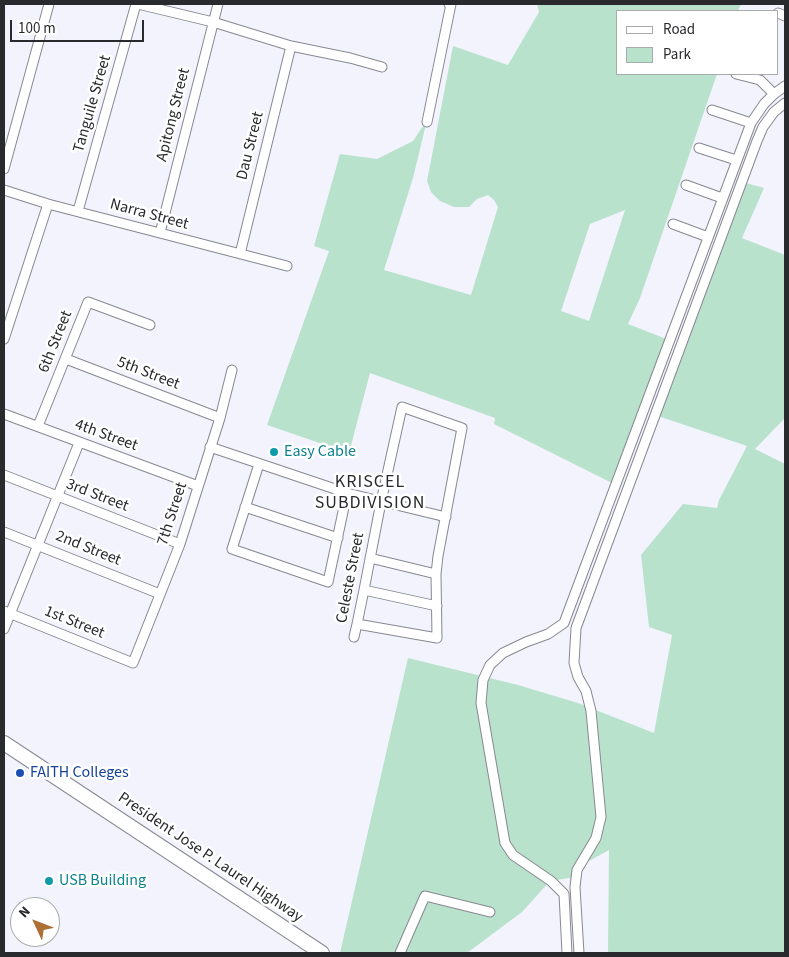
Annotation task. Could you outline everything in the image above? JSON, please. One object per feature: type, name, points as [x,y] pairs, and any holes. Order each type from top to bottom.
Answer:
[{"type":"highway","name":"President Jose P. Laurel Highway","points":[[4,742],[322,953]]},
{"type":"street","points":[[4,169],[49,4]]},
{"type":"street","points":[[137,4],[213,22],[291,46],[350,58],[382,67]]},
{"type":"street","name":"Tanguile Street","points":[[78,211],[137,4]]},
{"type":"street","name":"Apitong Street","points":[[160,233],[218,4]]},
{"type":"street","points":[[427,122],[451,4],[449,4]]},
{"type":"street","name":"Dau Street","points":[[240,254],[291,46]]},
{"type":"street","points":[[751,76],[760,80],[774,94]]},
{"type":"street","points":[[567,953],[564,894],[551,881],[522,863],[513,855],[505,843],[481,703],[483,680],[490,665],[503,653],[548,634],[564,623],[751,123],[756,114],[774,94],[785,86]]},
{"type":"street","points":[[579,953],[576,870],[596,838],[601,817],[591,711],[586,691],[578,677],[574,663],[576,628],[757,141],[763,127],[774,112],[785,103]]},
{"type":"street","points":[[712,110],[751,123]]},
{"type":"street","points":[[699,148],[736,160]]},
{"type":"street","points":[[686,185],[722,198]]},
{"type":"street","name":"Narra Street","points":[[4,190],[48,204],[287,266]]},
{"type":"street","points":[[4,339],[48,204]]},
{"type":"street","points":[[673,224],[708,237]]},
{"type":"street","name":"6th Street","points":[[38,426],[88,302],[150,325]]},
{"type":"street","points":[[664,354],[676,358]]},
{"type":"street","name":"5th Street","points":[[66,359],[220,418]]},
{"type":"street","name":"7th Street","points":[[133,663],[180,544],[220,418],[232,370]]},
{"type":"street","name":"Celeste Street","points":[[354,637],[402,407],[462,428],[446,517]]},
{"type":"street","name":"4th Street","points":[[4,414],[198,486]]},
{"type":"street","points":[[4,628],[7,612],[38,545],[79,443]]},
{"type":"street","points":[[210,447],[347,493],[446,517],[436,574],[437,638],[357,624]]},
{"type":"street","points":[[259,464],[232,549],[328,582],[347,493]]},
{"type":"street","name":"3rd Street","points":[[4,476],[180,544]]},
{"type":"street","points":[[245,507],[338,538]]},
{"type":"street","name":"2nd Street","points":[[4,532],[160,594]]},
{"type":"street","points":[[370,558],[436,574]]},
{"type":"street","points":[[364,590],[437,606]]},
{"type":"street","name":"1st Street","points":[[7,612],[133,663]]},
{"type":"street","points":[[564,623],[576,628]]},
{"type":"street","points":[[564,894],[576,893]]},
{"type":"street","points":[[400,953],[424,896],[490,912]]},
{"type":"green space","points":[[537,4],[741,4],[738,10],[616,10],[616,75],[717,75],[640,298],[628,324],[669,340],[616,485],[494,424],[495,418],[370,373],[349,453],[267,425],[329,251],[314,246],[340,154],[377,159],[413,141],[427,120],[413,178],[384,270],[471,295],[498,207],[488,195],[477,199],[469,207],[454,207],[440,201],[431,192],[427,181],[453,46],[508,65],[539,12]],"holes":[[[625,210],[589,321],[561,311],[590,224]]]},
{"type":"green space","points":[[742,182],[764,188],[742,238],[785,255],[785,418],[755,449],[785,464],[785,953],[608,953],[609,850],[578,867],[576,877],[550,881],[522,912],[467,953],[340,953],[408,658],[518,685],[578,703],[654,733],[672,635],[649,627],[641,555],[683,504],[717,508],[719,500],[747,446],[655,415]]},
{"type":"place","name":"Easy Cable","points":[[274,452]]},
{"type":"place","name":"FAITH Colleges","points":[[20,773]]},
{"type":"place","name":"USB Building","points":[[49,881]]},
{"type":"district","name":"KRISCEL SUBDIVISION","points":[[370,493]]}]
